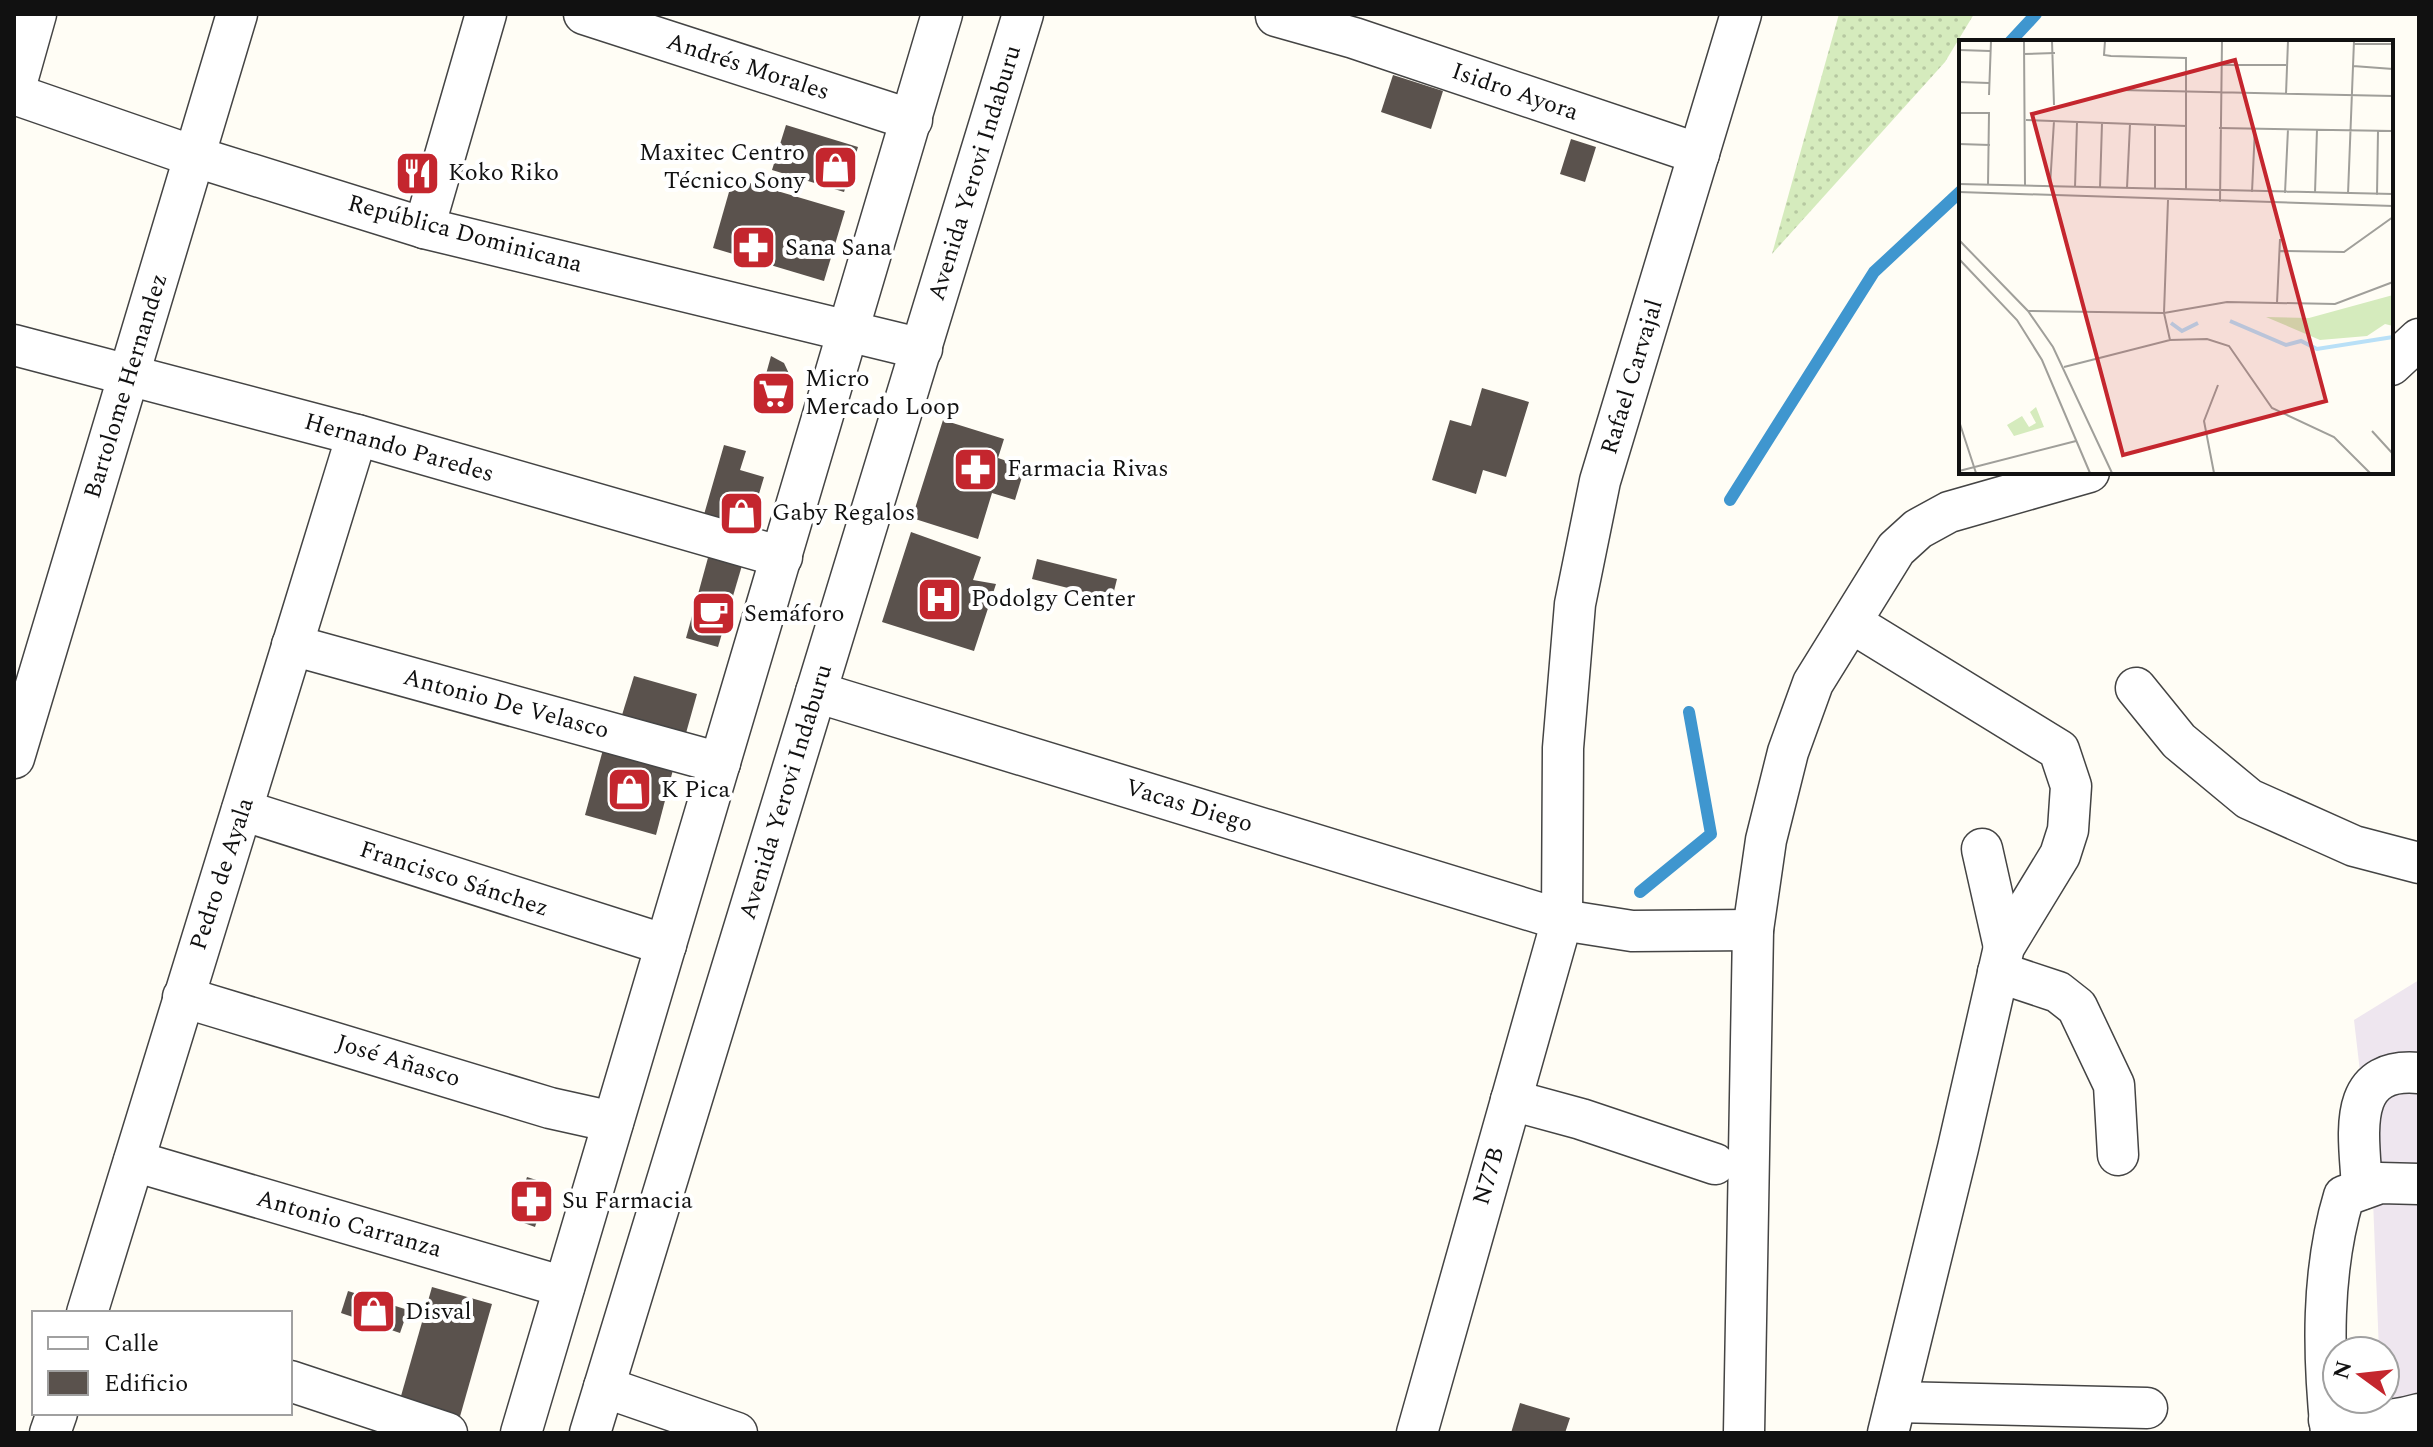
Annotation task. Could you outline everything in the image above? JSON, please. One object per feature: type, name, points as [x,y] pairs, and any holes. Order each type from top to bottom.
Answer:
[{"type":"street","points":[[14,93],[36,14]]},
{"type":"street","name":"Bartolome Hernandez","points":[[14,758],[237,14]]},
{"type":"street","points":[[424,228],[486,14]]},
{"type":"street","name":"Andrés Morales","points":[[584,14],[912,120]]},
{"type":"street","points":[[521,1433],[942,14]]},
{"type":"street","name":"Avenida Yerovi Indaburu","points":[[590,1433],[1023,14]]},
{"type":"street","name":"Rafael Carvajal","points":[[1562,920],[1563,748],[1575,604],[1600,481],[1741,14]]},
{"type":"street","name":"Isidro Ayora","points":[[1276,16],[1358,26],[1699,154]]},
{"type":"street","name":"República Dominicana","points":[[14,93],[196,157],[424,228],[922,349]]},
{"type":"street","points":[[2393,363],[2419,339]]},
{"type":"street","name":"Hernando Paredes","points":[[14,345],[357,435],[782,557]]},
{"type":"street","name":"Pedro de Ayala","points":[[88,1311],[357,435]]},
{"type":"street","points":[[1744,1433],[1753,930],[1766,840],[1788,752],[1813,683],[1896,549],[1918,529],[1949,512],[2082,474]]},
{"type":"street","points":[[1852,623],[2059,750],[2071,786],[2068,830],[2060,855],[2001,959],[1892,1417],[2147,1408]]},
{"type":"street","name":"Antonio De Velasco","points":[[292,645],[720,763]]},
{"type":"street","points":[[2136,688],[2179,741],[2249,799],[2354,846],[2419,863]]},
{"type":"street","name":"Vacas Diego","points":[[816,692],[1562,920],[1632,931],[1753,930]]},
{"type":"street","name":"Francisco Sánchez","points":[[242,810],[666,945]]},
{"type":"street","points":[[1982,849],[2001,959]]},
{"type":"street","name":"N77B","points":[[1417,1433],[1562,920]]},
{"type":"street","points":[[2001,959],[2058,992],[2077,1007],[2114,1085],[2118,1155]]},
{"type":"street","name":"José Añasco","points":[[183,997],[550,1108],[613,1122]]},
{"type":"street","points":[[2362,1189],[2358,1110],[2370,1086],[2386,1076],[2402,1071],[2419,1073]]},
{"type":"street","points":[[1511,1100],[1581,1119],[1715,1164]]},
{"type":"street","name":"Antonio Carranza","points":[[134,1161],[564,1287]]},
{"type":"street","points":[[2406,1422],[2330,1426],[2326,1392],[2329,1258],[2344,1196],[2380,1183],[2419,1184]]},
{"type":"street","points":[[292,1382],[447,1433]]},
{"type":"street","points":[[604,1387],[720,1430]]},
{"type":"shaded area","points":[[2419,980],[2419,1433],[2382,1433],[2381,1415],[2401,1415],[2401,1335],[2378,1335],[2372,1175],[2354,1020]]},
{"type":"green space","points":[[1839,14],[1974,14],[1945,62],[1772,254]]},
{"type":"building","points":[[1393,75],[1443,91],[1431,129],[1381,112]]},
{"type":"building","points":[[786,125],[858,147],[844,192],[772,170]]},
{"type":"building","points":[[1571,139],[1596,147],[1585,182],[1560,174]]},
{"type":"building","points":[[733,178],[845,211],[824,281],[713,248]]},
{"type":"building","name":"Micro Mercado Loop","points":[[771,356],[784,363],[791,378],[780,414],[757,407]]},
{"type":"building","points":[[1482,388],[1529,402],[1506,477],[1483,470],[1476,494],[1432,480],[1450,420],[1471,426]]},
{"type":"building","points":[[943,420],[1004,439],[998,458],[1025,467],[1015,500],[992,493],[978,539],[912,518]]},
{"type":"building","points":[[724,445],[746,451],[740,470],[764,477],[748,531],[703,518]]},
{"type":"building","points":[[911,532],[981,557],[973,580],[996,584],[974,651],[882,622]]},
{"type":"building","points":[[709,554],[743,562],[718,647],[686,638]]},
{"type":"building","points":[[1037,559],[1117,579],[1112,599],[1032,579]]},
{"type":"building","points":[[634,676],[697,694],[686,733],[622,715]]},
{"type":"building","name":"K Pica","points":[[604,746],[674,766],[656,835],[585,815]]},
{"type":"building","name":"Su Farmacia","points":[[527,1177],[549,1184],[535,1227],[513,1219]]},
{"type":"building","points":[[432,1287],[492,1304],[459,1420],[399,1403]]},
{"type":"building","name":"Disval","points":[[348,1291],[408,1310],[400,1333],[341,1313]]},
{"type":"building","points":[[1520,1403],[1570,1418],[1565,1433],[1511,1433]]},
{"type":"waterway","points":[[2012,40],[2036,14]]},
{"type":"waterway","points":[[1730,500],[1874,272],[1959,193]]},
{"type":"waterway","points":[[1640,892],[1711,834],[1689,712]]},
{"type":"place","name":"Maxitec Centro Técnico Sony","points":[[836,167]]},
{"type":"place","name":"Koko Riko","points":[[417,173]]},
{"type":"place","name":"Sana Sana","points":[[754,248]]},
{"type":"place","name":"Micro Mercado Loop","points":[[774,393]]},
{"type":"place","name":"Farmacia Rivas","points":[[976,469]]},
{"type":"place","name":"Gaby Regalos","points":[[741,513]]},
{"type":"place","name":"Podolgy Center","points":[[940,599]]},
{"type":"place","name":"Semáforo","points":[[713,614]]},
{"type":"place","name":"K Pica","points":[[630,790]]},
{"type":"place","name":"Su Farmacia","points":[[531,1201]]},
{"type":"place","name":"Disval","points":[[374,1312]]}]
